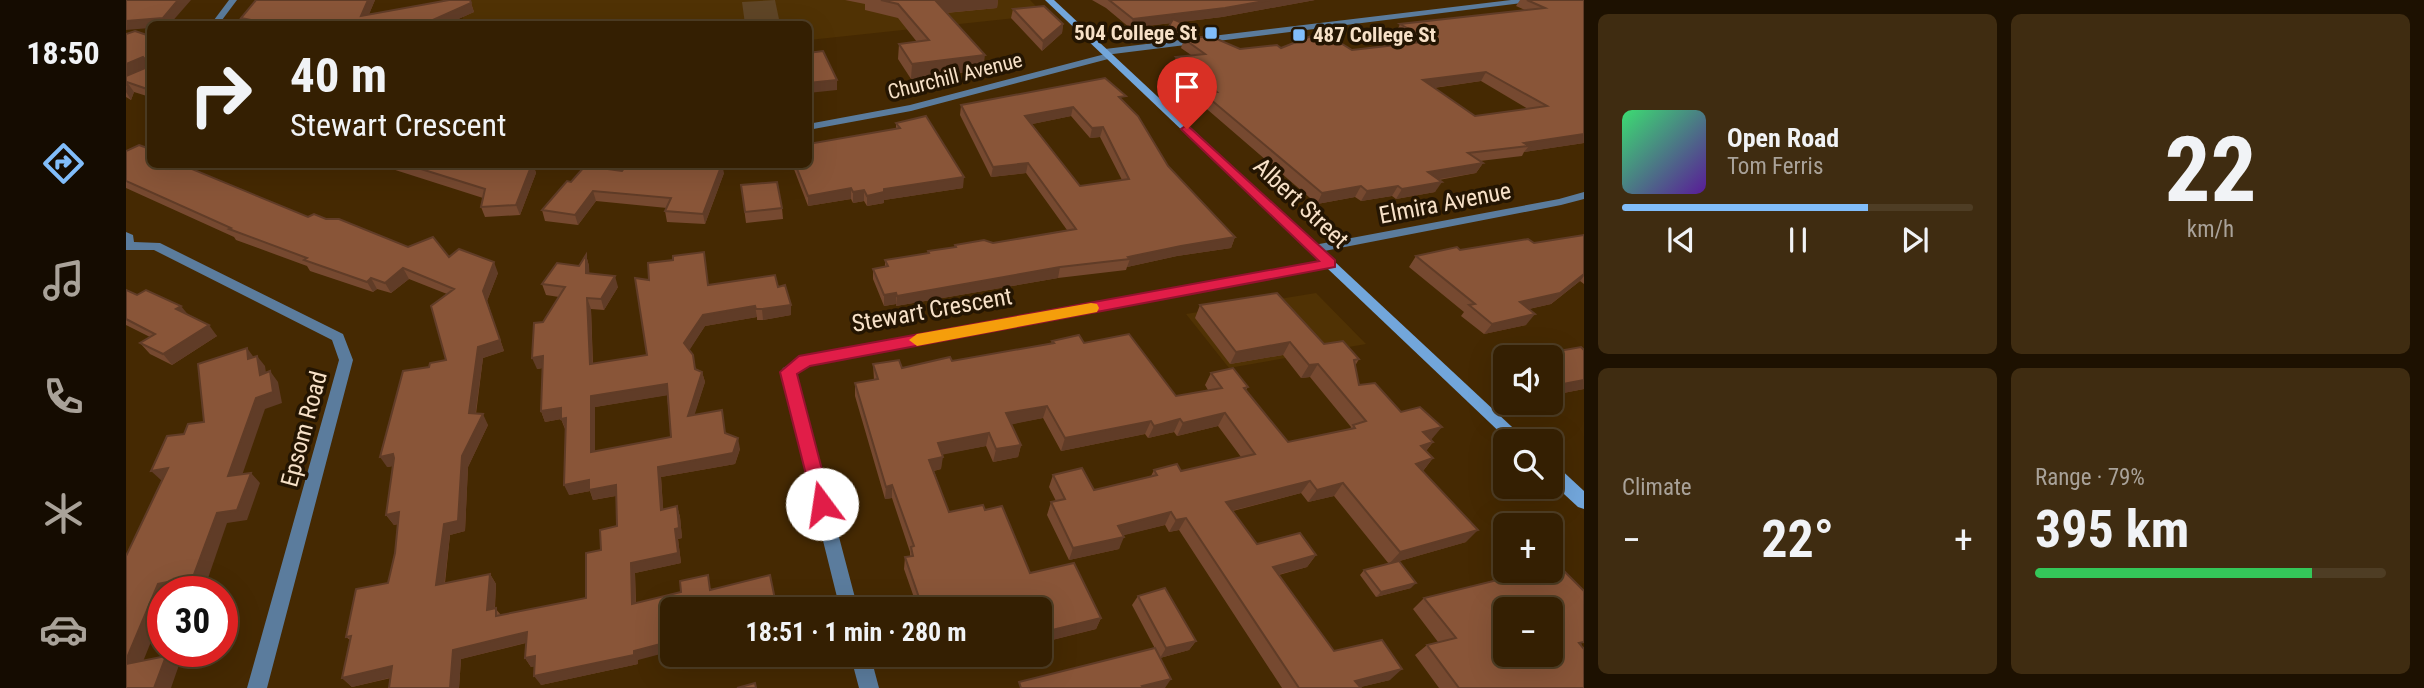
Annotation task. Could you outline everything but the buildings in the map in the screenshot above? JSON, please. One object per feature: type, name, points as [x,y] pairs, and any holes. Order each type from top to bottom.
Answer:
[{"type":"main road","name":"Albert Street","points":[[1049,0],[1506,429]]},
{"type":"main road","points":[[1563,482],[1584,502]]},
{"type":"street","points":[[217,21],[233,0]]},
{"type":"street","name":"Churchill Avenue","points":[[812,126],[911,108],[1107,54],[1531,0]]},
{"type":"street","name":"Elmira Avenue","points":[[1314,249],[1561,202],[1584,195]]},
{"type":"street","name":"Epsom Road","points":[[126,236],[129,239],[126,247],[156,246],[338,337],[346,360],[257,688]]},
{"type":"street","name":"Stewart Crescent","points":[[846,597],[788,372],[805,360],[1330,264]]},
{"type":"street","points":[[863,667],[869,688]]},
{"type":"shaded area","points":[[468,0],[1030,0],[1045,15],[812,40],[812,21],[462,21]]},
{"type":"shaded area","points":[[775,0],[779,21],[745,21],[742,2]]},
{"type":"shaded area","points":[[1316,293],[1366,344],[1229,368],[1186,314]]},
{"type":"slow traffic","points":[[917,340],[1091,308]]},
{"type":"place","name":"504 College St","points":[[1211,33]]},
{"type":"place","name":"487 College St","points":[[1299,35]]},
{"type":"route","points":[[822,504],[788,372],[805,360],[1330,264],[1187,129]]}]
